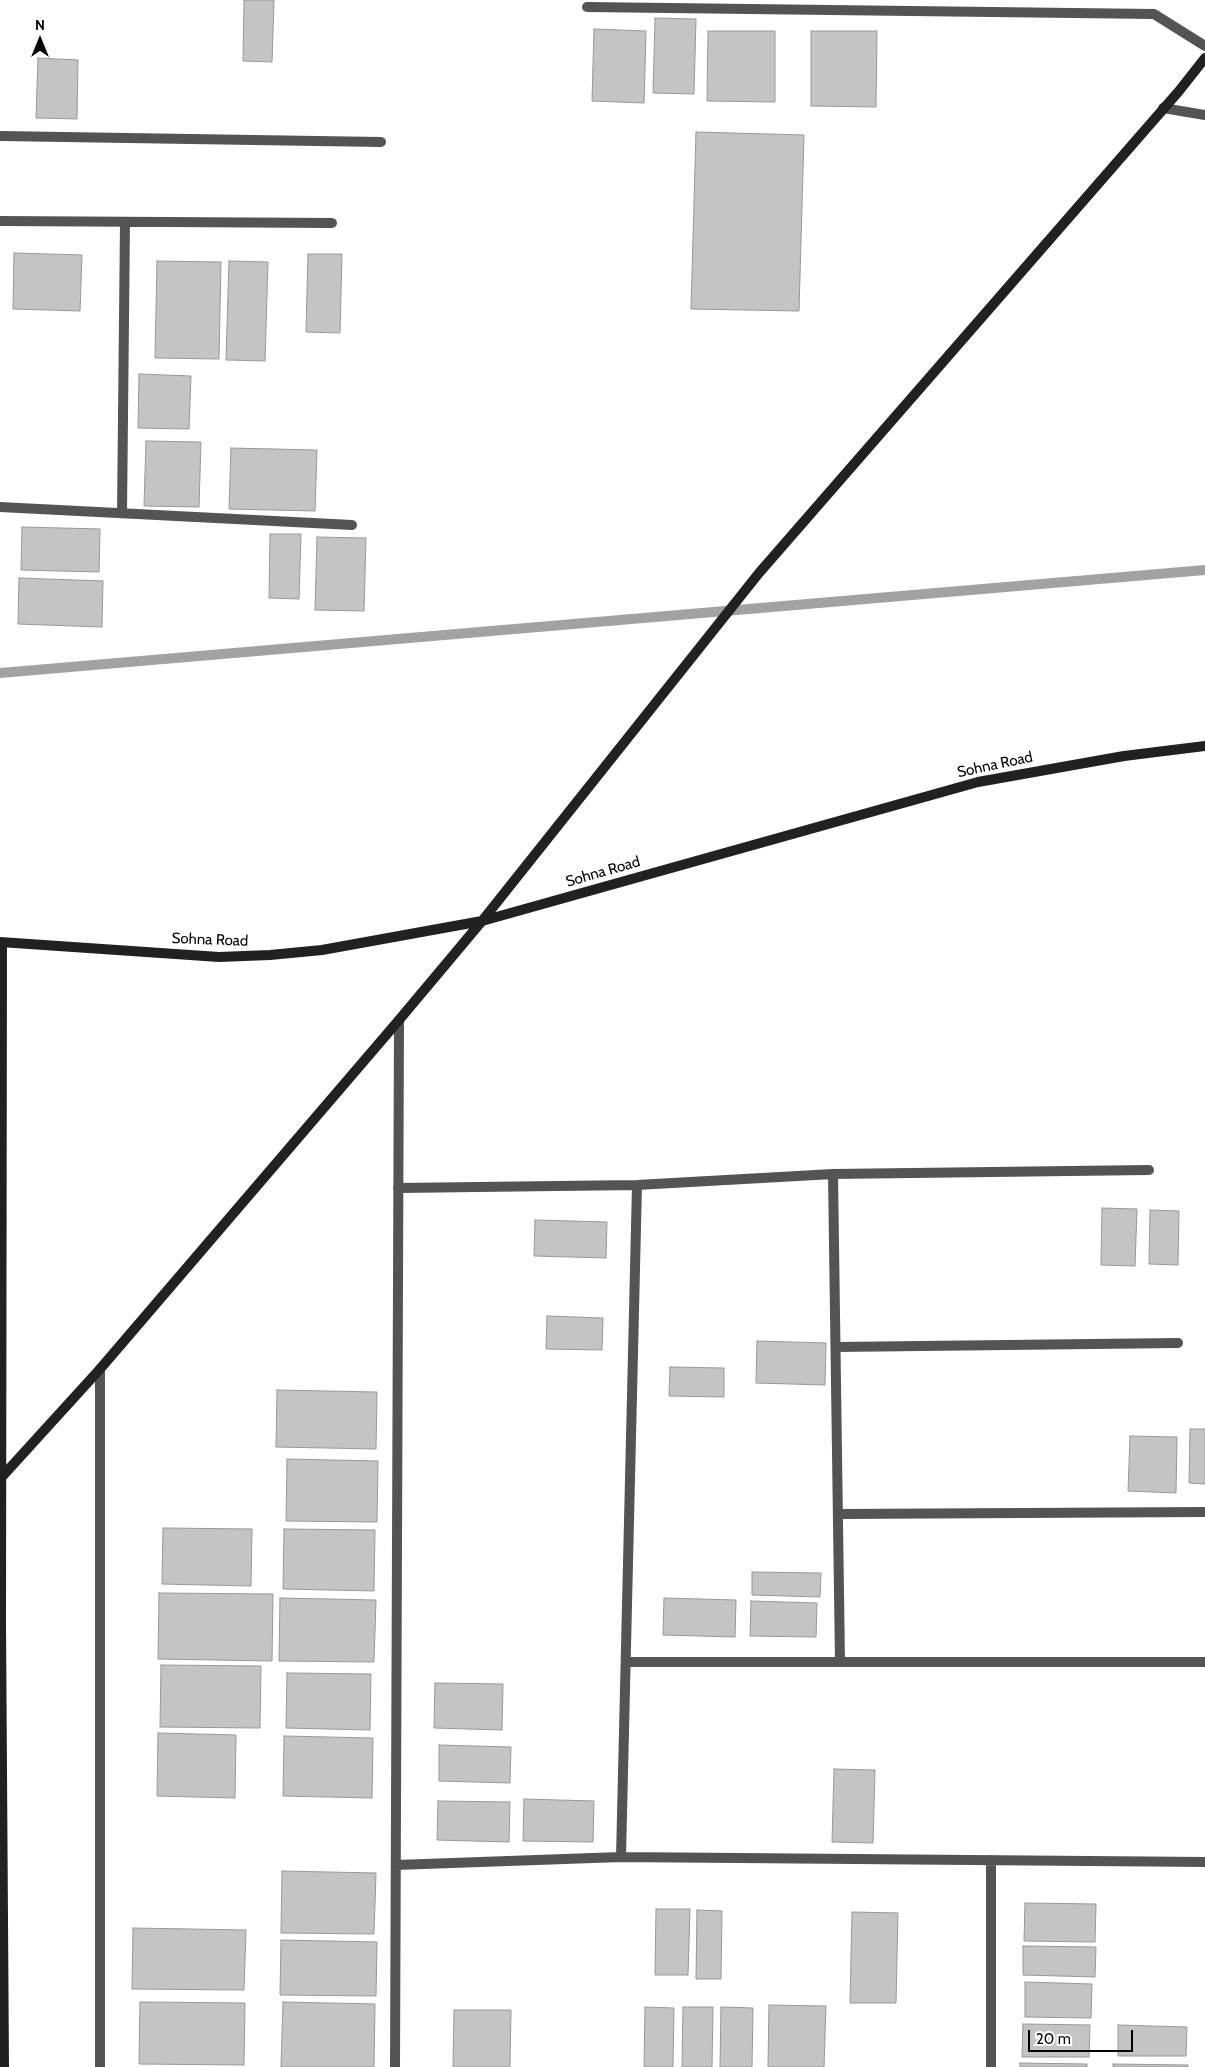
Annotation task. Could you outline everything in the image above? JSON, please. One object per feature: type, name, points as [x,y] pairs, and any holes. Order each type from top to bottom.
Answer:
[{"type":"street","points":[[587,7],[1154,14],[1205,46]]},
{"type":"street","points":[[1,1478],[100,1370],[399,1020],[482,921],[759,573],[1205,58]]},
{"type":"street","points":[[1163,108],[1205,115]]},
{"type":"street","points":[[0,136],[381,142]]},
{"type":"street","points":[[0,221],[332,223]]},
{"type":"street","points":[[122,513],[125,222]]},
{"type":"street","points":[[0,507],[352,526]]},
{"type":"street","name":"Sohna Road","points":[[1,942],[219,957],[322,950],[482,921],[978,782],[1124,756],[1205,746]]},
{"type":"street","points":[[1,942],[4,2067]]},
{"type":"street","points":[[395,2067],[399,1020]]},
{"type":"street","points":[[398,1188],[637,1185],[833,1174],[1149,1170]]},
{"type":"street","points":[[833,1174],[840,1662]]},
{"type":"street","points":[[621,1857],[637,1185]]},
{"type":"street","points":[[836,1347],[1178,1343]]},
{"type":"street","points":[[100,1370],[100,2067]]},
{"type":"street","points":[[839,1514],[1205,1512]]},
{"type":"street","points":[[626,1662],[1205,1662]]},
{"type":"street","points":[[396,1865],[621,1857],[1205,1862]]},
{"type":"street","points":[[991,1860],[991,2067]]},
{"type":"building","points":[[244,0],[274,0],[272,62],[243,61]]},
{"type":"building","points":[[655,18],[696,19],[694,94],[653,93]]},
{"type":"building","points":[[594,29],[646,31],[644,103],[592,101]]},
{"type":"building","points":[[708,31],[775,31],[775,102],[707,101]]},
{"type":"building","points":[[811,31],[877,31],[876,107],[811,106]]},
{"type":"building","points":[[38,58],[78,60],[77,119],[36,118]]},
{"type":"building","points":[[696,132],[804,135],[799,311],[691,309]]},
{"type":"building","points":[[14,253],[82,255],[80,311],[13,309]]},
{"type":"building","points":[[308,254],[342,254],[340,333],[306,332]]},
{"type":"building","points":[[157,261],[221,262],[219,359],[155,358]]},
{"type":"building","points":[[229,261],[268,262],[265,361],[226,360]]},
{"type":"building","points":[[139,374],[191,376],[189,429],[138,428]]},
{"type":"building","points":[[146,441],[201,442],[199,507],[144,506]]},
{"type":"building","points":[[231,448],[317,450],[315,511],[229,509]]},
{"type":"building","points":[[22,527],[100,529],[99,572],[21,570]]},
{"type":"building","points":[[270,534],[301,534],[299,599],[269,598]]},
{"type":"building","points":[[317,537],[366,538],[364,611],[315,610]]},
{"type":"building","points":[[19,578],[103,581],[102,627],[18,624]]},
{"type":"building","points":[[1102,1208],[1137,1209],[1135,1266],[1101,1265]]},
{"type":"building","points":[[1150,1210],[1179,1211],[1178,1265],[1149,1264]]},
{"type":"building","points":[[535,1220],[607,1222],[606,1258],[534,1256]]},
{"type":"building","points":[[547,1316],[603,1318],[602,1350],[546,1349]]},
{"type":"building","points":[[757,1341],[826,1343],[825,1385],[756,1383]]},
{"type":"building","points":[[670,1367],[724,1368],[724,1397],[669,1396]]},
{"type":"building","points":[[277,1390],[377,1392],[376,1449],[276,1447]]},
{"type":"building","points":[[1190,1429],[1205,1429],[1205,1484],[1189,1483]]},
{"type":"building","points":[[1130,1436],[1177,1437],[1176,1493],[1128,1491]]},
{"type":"building","points":[[287,1459],[378,1461],[377,1522],[286,1521]]},
{"type":"building","points":[[163,1528],[252,1529],[251,1586],[162,1584]]},
{"type":"building","points":[[284,1529],[375,1530],[374,1591],[283,1589]]},
{"type":"building","points":[[752,1572],[821,1573],[820,1597],[752,1595]]},
{"type":"building","points":[[159,1593],[273,1594],[272,1661],[158,1659]]},
{"type":"building","points":[[280,1598],[376,1600],[374,1662],[279,1661]]},
{"type":"building","points":[[664,1598],[736,1600],[735,1637],[663,1635]]},
{"type":"building","points":[[751,1601],[817,1603],[816,1637],[750,1636]]},
{"type":"building","points":[[161,1665],[261,1666],[260,1728],[160,1727]]},
{"type":"building","points":[[287,1673],[371,1674],[370,1730],[286,1728]]},
{"type":"building","points":[[435,1683],[503,1684],[502,1730],[434,1728]]},
{"type":"building","points":[[158,1733],[236,1735],[235,1798],[157,1796]]},
{"type":"building","points":[[284,1736],[373,1738],[372,1798],[283,1796]]},
{"type":"building","points":[[439,1745],[511,1747],[510,1783],[439,1781]]},
{"type":"building","points":[[834,1769],[875,1770],[873,1843],[832,1842]]},
{"type":"building","points":[[524,1799],[594,1801],[593,1842],[523,1841]]},
{"type":"building","points":[[438,1801],[510,1802],[509,1842],[437,1840]]},
{"type":"building","points":[[282,1871],[376,1873],[374,1934],[281,1933]]},
{"type":"building","points":[[1025,1903],[1096,1904],[1095,1942],[1024,1941]]},
{"type":"building","points":[[656,1909],[690,1909],[688,1975],[655,1975]]},
{"type":"building","points":[[697,1910],[722,1911],[721,1979],[696,1979]]},
{"type":"building","points":[[852,1912],[898,1913],[896,2003],[850,2003]]},
{"type":"building","points":[[133,1928],[246,1930],[244,1990],[132,1989]]},
{"type":"building","points":[[281,1940],[377,1942],[376,1996],[280,1995]]},
{"type":"building","points":[[1023,1946],[1096,1947],[1095,1977],[1023,1975]]},
{"type":"building","points":[[1025,1982],[1092,1984],[1091,2018],[1025,2017]]},
{"type":"building","points":[[140,2002],[245,2003],[244,2065],[139,2064]]},
{"type":"building","points":[[283,2002],[375,2004],[374,2067],[281,2067]]},
{"type":"building","points":[[769,2005],[826,2006],[824,2067],[768,2067]]},
{"type":"building","points":[[645,2007],[674,2008],[673,2067],[644,2067]]},
{"type":"building","points":[[683,2007],[713,2007],[712,2067],[682,2067]]},
{"type":"building","points":[[721,2007],[753,2008],[752,2067],[720,2067]]},
{"type":"building","points":[[454,2010],[511,2010],[510,2067],[453,2067]]},
{"type":"building","points":[[1023,2024],[1090,2025],[1089,2057],[1022,2057]]},
{"type":"building","points":[[1118,2025],[1187,2027],[1186,2056],[1118,2056]]},
{"type":"building","points":[[1020,2063],[1087,2064],[1087,2067],[1020,2067]]},
{"type":"building","points":[[1113,2064],[1188,2065],[1188,2067],[1113,2067]]},
{"type":"waterway","points":[[0,673],[1205,570]]}]
